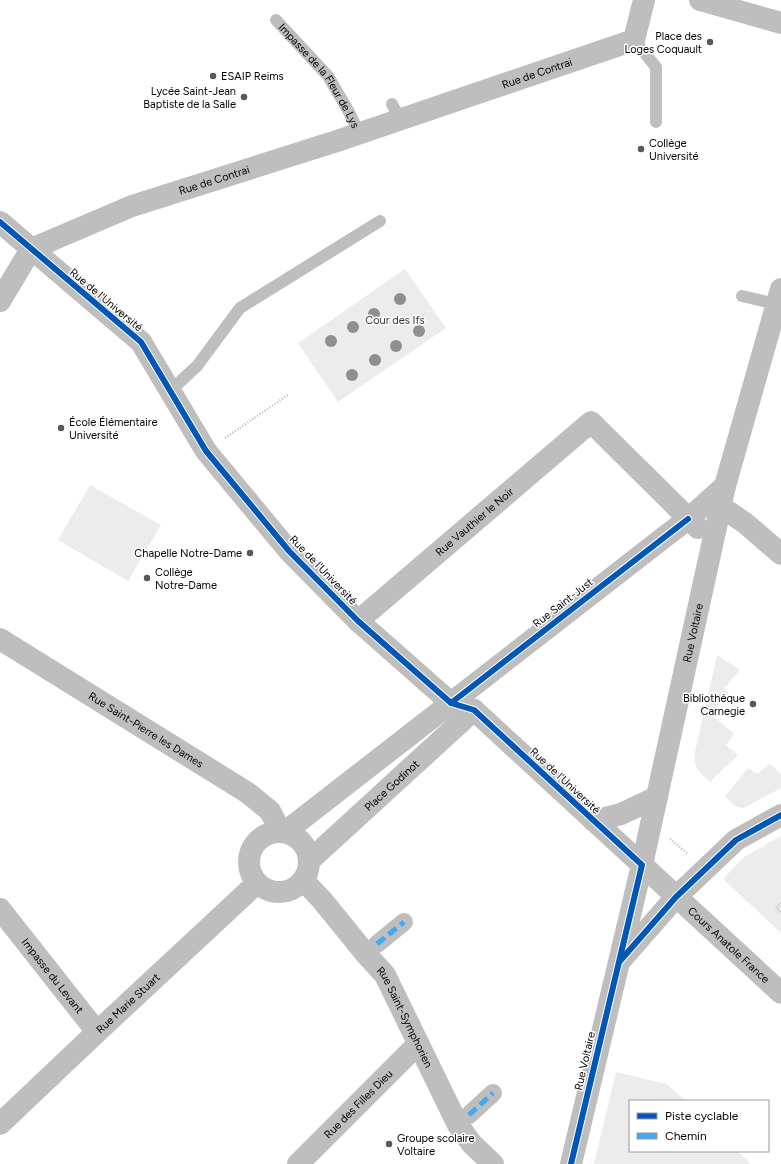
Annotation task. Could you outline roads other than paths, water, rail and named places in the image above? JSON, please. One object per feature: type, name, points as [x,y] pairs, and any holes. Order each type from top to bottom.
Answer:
[{"type":"street","points":[[634,40],[644,0]]},
{"type":"street","points":[[700,0],[781,23]]},
{"type":"street","name":"Rue de Contrai","points":[[31,249],[132,206],[359,133],[396,112],[634,40]]},
{"type":"street","name":"Rue de l'Université","points":[[0,222],[141,342],[206,451],[289,551],[358,621],[451,703],[474,710],[676,897]]},
{"type":"street","points":[[0,301],[31,249]]},
{"type":"street","name":"Rue Voltaire","points":[[571,1164],[642,865],[723,496],[779,296]]},
{"type":"street","name":"Rue Vauthier le Noir","points":[[358,621],[587,418],[688,518],[712,544]]},
{"type":"street","points":[[723,496],[744,523],[781,554]]},
{"type":"street","name":"Rue Saint-Just","points":[[451,703],[688,518],[723,496]]},
{"type":"street","name":"Rue Saint-Pierre les Dames","points":[[0,639],[248,794],[270,811],[283,832]]},
{"type":"street","points":[[283,832],[451,703]]},
{"type":"street","name":"Place Godinot","points":[[257,883],[272,892],[281,892],[297,886],[306,871],[474,710]]},
{"type":"street","points":[[594,821],[621,814],[657,797]]},
{"type":"street","name":"Rue Voltaire","points":[[618,963],[676,897],[704,869],[736,840],[781,815]]},
{"type":"street","points":[[257,883],[251,874],[249,864],[250,854],[254,844],[262,837],[271,833],[283,832],[294,836],[302,842],[307,851],[306,871]]},
{"type":"street","name":"Rue Saint-Symphorien","points":[[306,871],[322,900],[385,975],[458,1125],[472,1144],[493,1164]]},
{"type":"street","name":"Rue Marie Stuart","points":[[0,1124],[257,883]]},
{"type":"street","name":"Cours Anatole France","points":[[676,897],[781,993]]},
{"type":"street","name":"Impasse du Levant","points":[[9,913],[97,1032]]},
{"type":"street","points":[[377,944],[404,922]]},
{"type":"street","name":"Rue des Filles Dieu","points":[[298,1164],[418,1044]]},
{"type":"street","points":[[469,1115],[493,1093]]},
{"type":"lane","name":"Impasse de la Fleur de Lys","points":[[276,20],[328,76],[349,112],[359,133]]},
{"type":"lane","points":[[634,40],[656,68],[656,122]]},
{"type":"lane","points":[[170,391],[197,366],[240,308],[380,221]]},
{"type":"lane","name":"Rue Voltaire","points":[[742,296],[779,296]]},
{"type":"place","name":"Place des Loges Coquault","points":[[710,42]]},
{"type":"place","name":"ESAIP Reims","points":[[213,76]]},
{"type":"place","name":"Lycée Saint-Jean Baptiste de la Salle","points":[[244,97]]},
{"type":"place","name":"Collège Université","points":[[641,149]]},
{"type":"place","name":"École Élémentaire Université","points":[[61,428]]},
{"type":"place","name":"Chapelle Notre-Dame","points":[[250,553]]},
{"type":"place","name":"Collège Notre-Dame","points":[[147,578]]},
{"type":"place","name":"Bibliothèque Carnegie","points":[[753,704]]},
{"type":"place","name":"Groupe scolaire Voltaire","points":[[389,1144]]},
{"type":"park label","name":"Cour des Ifs","points":[[395,320]]}]
